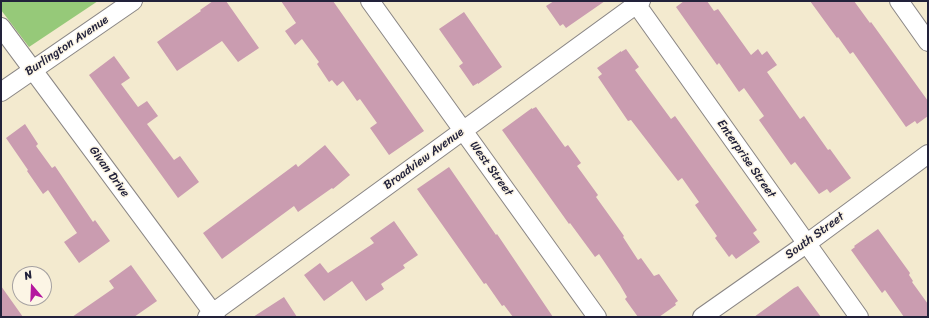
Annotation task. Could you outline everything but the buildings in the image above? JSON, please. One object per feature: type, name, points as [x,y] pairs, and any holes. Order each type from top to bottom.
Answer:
[{"type":"street","name":"Burlington Avenue","points":[[1,92],[133,1]]},
{"type":"street","name":"West Street","points":[[370,1],[597,317]]},
{"type":"street","points":[[899,1],[928,42]]},
{"type":"street","name":"Broadview Avenue","points":[[212,316],[637,2]]},
{"type":"street","name":"Enterprise Street","points":[[637,2],[806,244],[860,317]]},
{"type":"street","name":"Givan Drive","points":[[1,27],[212,316]]},
{"type":"street","name":"South Street","points":[[702,317],[806,244],[928,154]]},
{"type":"green space","points":[[1,1],[98,1],[29,47],[1,10]]}]
